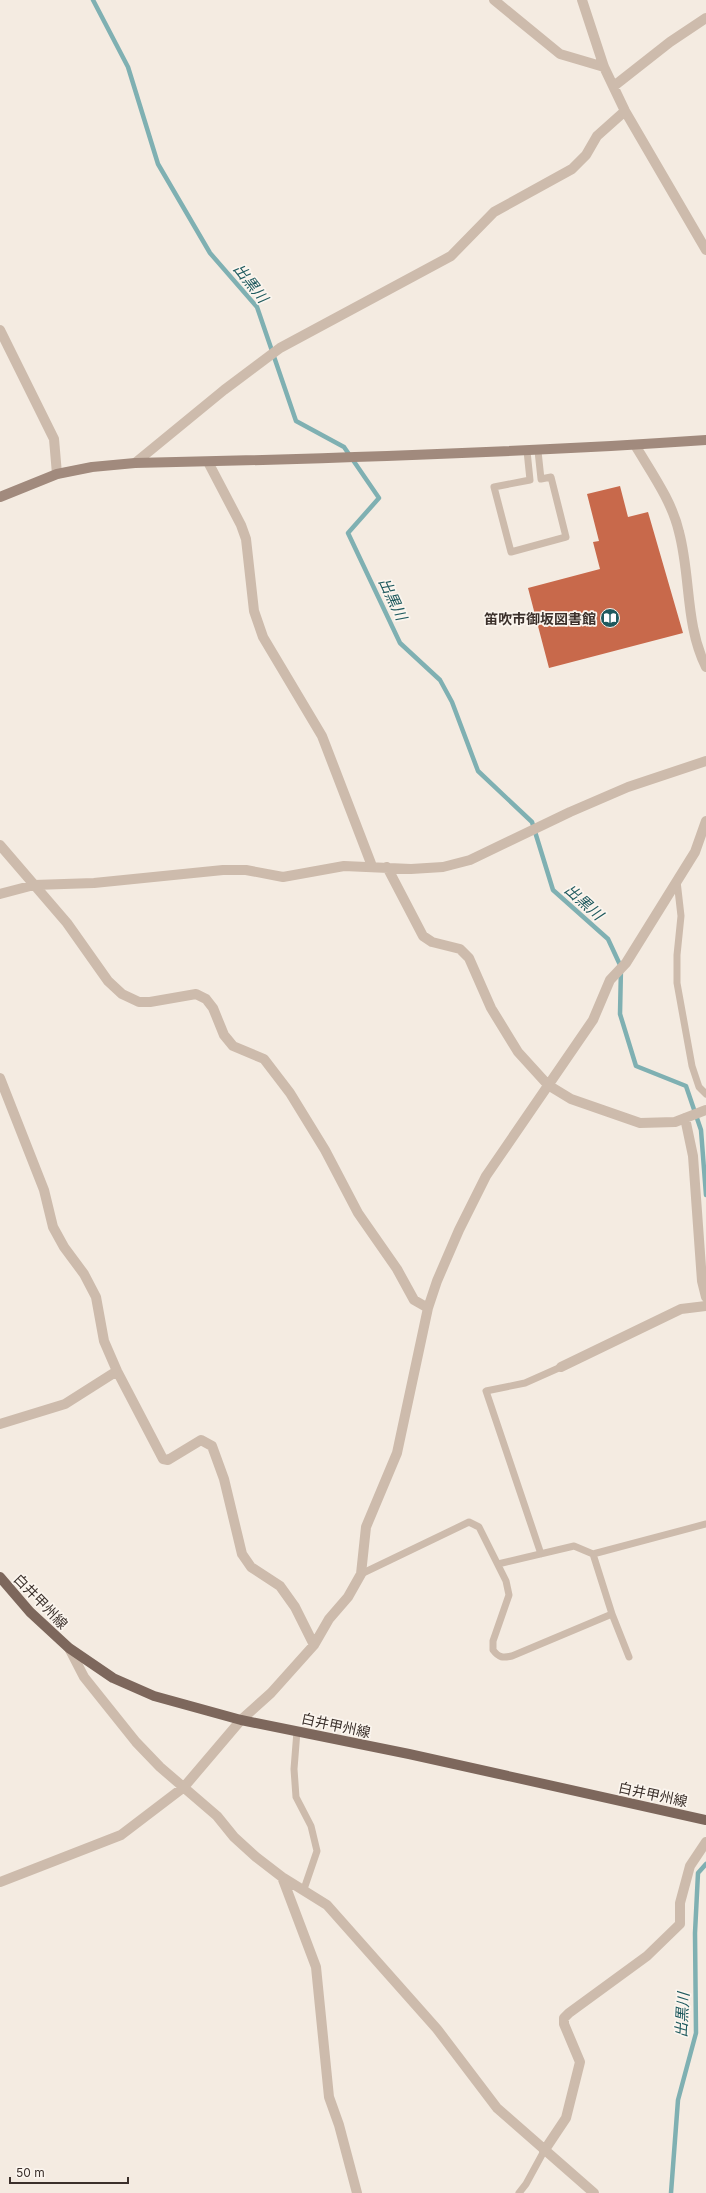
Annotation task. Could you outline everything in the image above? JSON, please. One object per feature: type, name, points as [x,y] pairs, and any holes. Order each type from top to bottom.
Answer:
[{"type":"main road","name":"白井甲州線","points":[[0,1577],[30,1612],[69,1648],[113,1678],[154,1696],[241,1720],[706,1820]]},
{"type":"street","points":[[494,0],[560,54],[604,68]]},
{"type":"street","points":[[582,0],[604,68],[625,110],[706,250]]},
{"type":"street","points":[[614,86],[670,42],[706,18]]},
{"type":"street","points":[[135,463],[280,348],[450,256],[494,212],[572,169],[586,155],[597,136],[625,110]]},
{"type":"street","points":[[0,330],[54,439],[57,474]]},
{"type":"street","points":[[0,497],[57,474],[92,467],[135,463],[363,458],[538,451],[706,440]]},
{"type":"street","points":[[635,445],[674,515],[680,533],[688,597],[695,634],[706,667]]},
{"type":"street","points":[[208,462],[241,525],[246,539],[254,611],[263,637],[322,736],[372,866]]},
{"type":"street","points":[[0,894],[34,885],[94,883],[223,870],[254,871],[282,877],[344,866],[372,866],[418,870],[443,867],[470,860],[544,824],[628,787],[706,761]]},
{"type":"street","points":[[0,1882],[121,1835],[184,1787],[241,1720],[271,1693],[314,1646],[330,1619],[348,1597],[361,1574],[366,1527],[397,1453],[428,1308],[437,1281],[459,1230],[486,1176],[593,1020],[611,979],[626,964],[695,852],[706,821]]},
{"type":"street","points":[[0,845],[67,923],[108,981],[122,994],[139,1002],[150,1002],[196,994],[206,998],[213,1008],[224,1035],[233,1046],[264,1060],[301,1112],[325,1150],[358,1213],[397,1269],[414,1300],[428,1308]]},
{"type":"street","points":[[387,867],[423,936],[432,942],[460,949],[469,958],[491,1008],[518,1052],[548,1085],[571,1100],[640,1123],[675,1122],[706,1110]]},
{"type":"street","points":[[0,1078],[44,1190],[54,1227],[64,1247],[84,1274],[96,1296],[104,1341],[117,1372],[163,1459],[168,1460],[201,1440],[212,1446],[224,1479],[242,1554],[251,1567],[280,1586],[295,1607],[314,1646]]},
{"type":"street","points":[[685,1118],[693,1156],[702,1281],[706,1297]]},
{"type":"street","points":[[561,1367],[681,1309],[706,1306]]},
{"type":"street","points":[[0,1424],[65,1404],[117,1372]]},
{"type":"street","points":[[69,1648],[84,1677],[114,1717],[160,1767],[217,1816],[234,1837],[282,1877],[304,1889],[327,1905],[346,1924],[437,2028],[497,2108],[544,2151],[594,2193]]},
{"type":"street","points":[[544,2151],[566,2118],[580,2062],[564,2024],[564,2018],[568,2013],[647,1956],[680,1924],[680,1903],[690,1866],[706,1842]]},
{"type":"street","points":[[282,1877],[316,1967],[329,2097],[339,2125],[357,2193]]},
{"type":"lane","points":[[527,451],[530,480],[494,487],[511,552],[566,537],[551,477],[541,479],[538,451]]},
{"type":"lane","points":[[677,881],[681,916],[676,955],[677,983],[692,1066],[699,1087],[706,1094]]},
{"type":"lane","points":[[541,1554],[486,1391],[525,1383],[561,1367]]},
{"type":"lane","points":[[361,1574],[470,1522],[479,1527],[506,1581],[509,1595],[493,1641],[493,1650],[497,1656],[504,1658],[512,1656],[612,1614]]},
{"type":"lane","points":[[498,1564],[574,1546],[593,1554],[706,1524]]},
{"type":"lane","points":[[593,1554],[612,1614],[629,1657]]},
{"type":"lane","points":[[297,1731],[294,1769],[296,1797],[311,1826],[317,1850],[304,1889]]},
{"type":"lane","points":[[518,2193],[526,2184],[544,2151]]},
{"type":"building","points":[[620,486],[628,517],[648,512],[683,633],[549,668],[528,588],[600,569],[593,542],[599,541],[587,494]]},
{"type":"waterway","name":"出黒川","points":[[93,0],[128,67],[158,164],[210,253],[257,307],[296,421],[344,447],[379,498],[348,533],[400,643],[440,680],[452,702],[478,771],[532,822],[553,890],[608,939],[621,967],[620,1014],[636,1066],[686,1086],[701,1130],[706,1195]]},
{"type":"waterway","name":"出黒川","points":[[671,2193],[678,2100],[696,2033],[695,1933],[698,1873],[706,1864]]},
{"type":"place","name":"笛吹市御坂図書館","points":[[610,618]]}]
